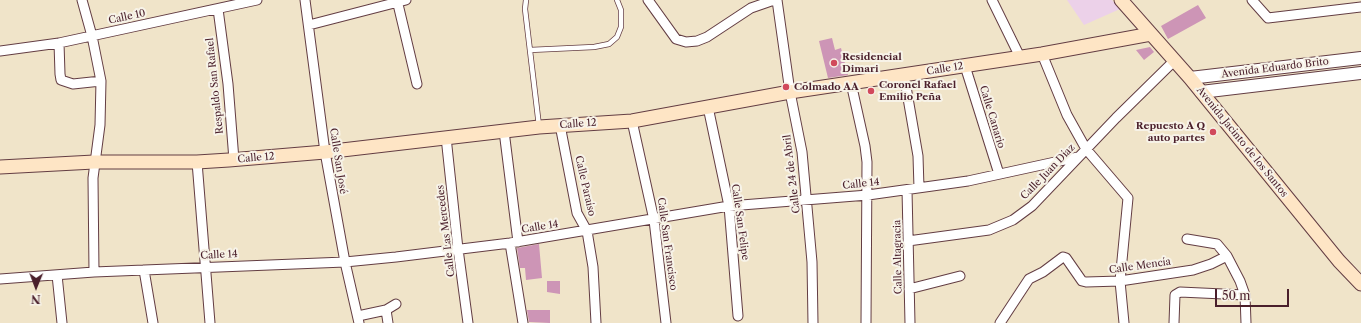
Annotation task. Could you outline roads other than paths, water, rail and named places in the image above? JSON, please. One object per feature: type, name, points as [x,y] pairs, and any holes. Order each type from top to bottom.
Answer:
[{"type":"main road","name":"Avenida Jacinto de los Santos","points":[[1122,0],[1190,78],[1339,260],[1360,280]]},
{"type":"main road","name":"Calle 12","points":[[0,166],[94,162],[197,162],[234,160],[325,152],[539,127],[632,121],[790,92],[1042,54],[1151,34]]},
{"type":"street","points":[[82,0],[92,36],[101,81],[100,125],[92,178],[94,272]]},
{"type":"street","name":"Calle 10","points":[[0,51],[59,43],[257,0]]},
{"type":"street","name":"Calle San José","points":[[305,0],[325,152],[345,262],[358,319]]},
{"type":"street","points":[[648,0],[676,39],[686,42],[697,41],[707,37],[751,8],[774,0]]},
{"type":"street","name":"Calle 24 de Abril","points":[[777,0],[790,92],[802,152],[812,262],[813,323]]},
{"type":"street","points":[[992,0],[1020,57]]},
{"type":"street","points":[[1252,0],[1268,18],[1361,7]]},
{"type":"street","points":[[309,25],[401,1],[417,84]]},
{"type":"street","name":"Respaldo San Rafael","points":[[218,9],[228,84],[234,160]]},
{"type":"street","points":[[59,43],[60,74],[62,80],[73,84],[101,81]]},
{"type":"street","points":[[1042,54],[1067,115],[1086,149],[1128,198],[1120,281],[1124,323]]},
{"type":"street","name":"Avenida Eduardo Brito","points":[[1190,78],[1361,58]]},
{"type":"street","name":"Calle Juan Díaz","points":[[908,241],[989,230],[1013,220],[1032,206],[1078,157],[1174,61]]},
{"type":"street","name":"Calle Canario","points":[[965,66],[999,174]]},
{"type":"street","name":"Avenida Eduardo Brito","points":[[1201,92],[1361,73]]},
{"type":"street","points":[[904,76],[918,156],[919,188]]},
{"type":"street","points":[[851,83],[865,146],[868,195],[866,323]]},
{"type":"street","name":"Calle San Felipe","points":[[708,107],[729,206],[738,316]]},
{"type":"street","name":"Calle San Francisco","points":[[632,121],[654,220],[666,323]]},
{"type":"street","name":"Calle Paraíso","points":[[560,125],[577,213],[587,231],[593,267],[596,323]]},
{"type":"street","points":[[504,131],[523,323]]},
{"type":"street","name":"Calle Las Mercedes","points":[[446,137],[458,249],[468,323]]},
{"type":"street","name":"Calle 14","points":[[0,279],[94,272],[345,262],[514,242],[654,220],[729,206],[868,195],[907,190],[968,181],[1078,157]]},
{"type":"street","points":[[197,162],[210,323]]},
{"type":"street","name":"Calle Altagracia","points":[[907,190],[910,323]]},
{"type":"street","points":[[1187,240],[1217,244],[1227,256],[1240,281],[1245,295],[1246,323]]},
{"type":"street","name":"Calle Mencía","points":[[1000,323],[1029,279],[1043,272],[1063,257],[1066,258],[1082,281],[1120,281],[1193,270],[1211,264],[1227,256]]},
{"type":"street","points":[[144,270],[153,323]]},
{"type":"street","points":[[57,275],[62,323]]},
{"type":"street","points":[[909,288],[960,276]]},
{"type":"street","points":[[1174,323],[1175,295],[1180,292],[1245,295]]},
{"type":"street","points":[[358,319],[386,310],[396,304]]},
{"type":"street","points":[[386,310],[388,323]]},
{"type":"lane","points":[[526,0],[525,9],[539,127]]},
{"type":"lane","points":[[530,50],[594,47],[609,44],[617,37],[621,27],[621,10],[617,0]]},
{"type":"place","name":"Residencial Dimari","points":[[834,63]]},
{"type":"place","name":"Colmado AA","points":[[786,87]]},
{"type":"place","name":"Coronel Rafael Emilio Peña","points":[[871,91]]},
{"type":"place","name":"Repuesto A Q auto partes","points":[[1213,132]]}]
